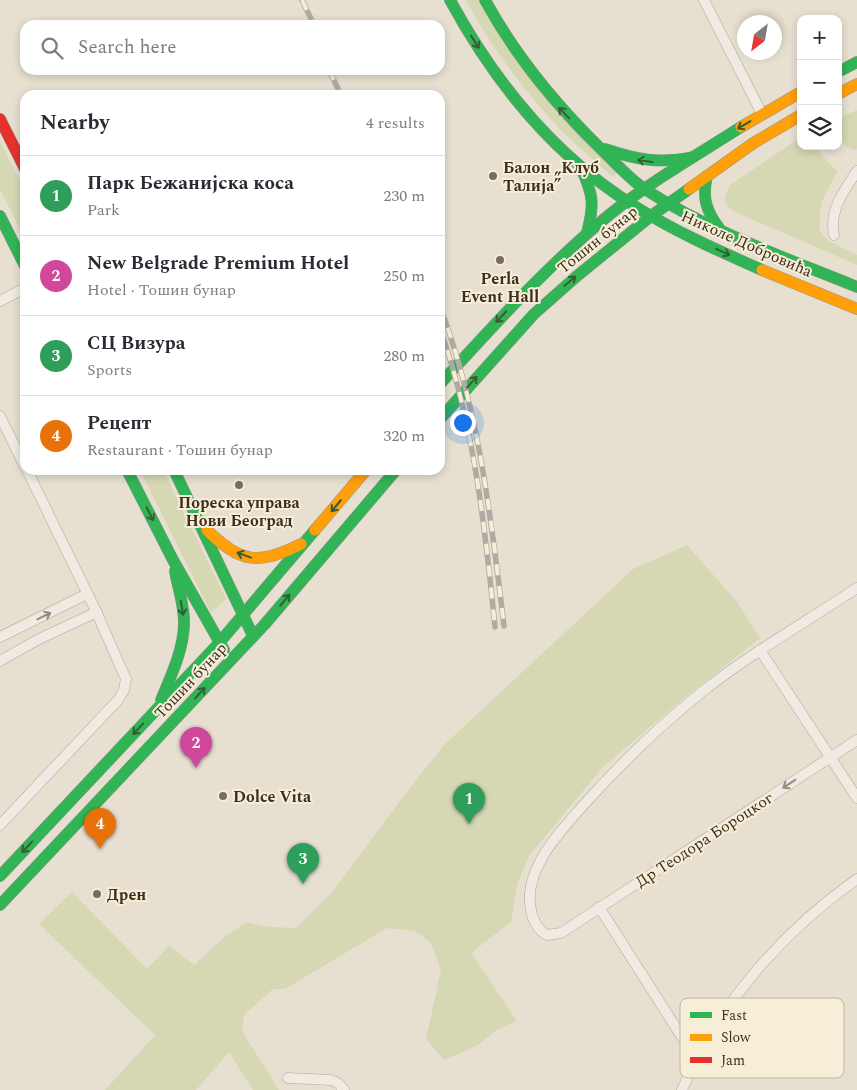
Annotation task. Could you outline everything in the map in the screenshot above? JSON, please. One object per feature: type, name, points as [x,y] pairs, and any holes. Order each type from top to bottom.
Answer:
[{"type":"main road","name":"Николе Добровића","points":[[450,0],[480,50],[513,97],[555,143],[581,166],[627,201],[679,231],[737,259],[857,310]]},
{"type":"main road","name":"Николе Добровића","points":[[485,0],[518,56],[540,85],[563,112],[644,189],[720,229],[857,287]]},
{"type":"main road","points":[[842,70],[857,62]]},
{"type":"main road","points":[[842,92],[857,84]]},
{"type":"main road","name":"Тошин бунар","points":[[445,379],[517,300],[587,233],[644,189],[762,114],[797,94]]},
{"type":"main road","name":"Тошин бунар","points":[[445,413],[534,314],[577,276],[668,203],[752,144],[797,117]]},
{"type":"main road","points":[[0,119],[20,159]]},
{"type":"main road","points":[[599,147],[642,161],[677,161],[694,157]]},
{"type":"main road","points":[[581,166],[594,199],[587,233]]},
{"type":"main road","points":[[707,176],[703,194],[705,206],[709,216],[720,229]]},
{"type":"main road","points":[[0,216],[20,256]]},
{"type":"main road","points":[[130,475],[173,560],[230,661]]},
{"type":"main road","points":[[176,475],[253,636]]},
{"type":"main road","name":"Тошин бунар","points":[[0,876],[243,616],[362,475]]},
{"type":"main road","name":"Тошин бунар","points":[[0,905],[253,636],[392,475]]},
{"type":"main road","points":[[199,521],[217,540],[240,555],[251,558],[267,558],[282,554],[306,541]]},
{"type":"main road","points":[[157,708],[177,659],[184,624],[173,560]]},
{"type":"street","points":[[704,0],[762,114]]},
{"type":"street","points":[[834,235],[832,220],[836,207],[857,171]]},
{"type":"street","points":[[0,301],[20,291]]},
{"type":"street","points":[[0,416],[20,456]]},
{"type":"street","points":[[0,825],[118,700],[124,690],[126,678],[97,612],[29,475]]},
{"type":"street","points":[[857,588],[760,650],[857,798]]},
{"type":"street","points":[[0,637],[87,594]]},
{"type":"street","points":[[0,661],[39,639],[97,612]]},
{"type":"street","name":"Др Теодора Бороцког","points":[[760,650],[704,691],[629,756],[575,815],[553,843],[532,877],[530,897],[534,921],[541,931],[550,935],[565,930],[857,740]]},
{"type":"street","points":[[735,998],[764,962],[820,906],[857,878]]},
{"type":"street","points":[[599,907],[680,1033]]},
{"type":"street","points":[[288,1078],[331,1080],[338,1083],[344,1090]]},
{"type":"street","points":[[682,1090],[687,1078]]},
{"type":"green space","points":[[466,0],[479,0],[619,171],[613,177],[572,141],[525,89],[487,36]]},
{"type":"green space","points":[[857,110],[856,150],[848,148],[842,141],[842,117]]},
{"type":"green space","points":[[797,140],[797,150],[818,150],[837,172],[821,203],[819,229],[827,240],[857,255],[857,265],[731,210],[724,201],[730,185]]},
{"type":"green space","points":[[0,141],[20,181],[20,229],[0,189]]},
{"type":"green space","points":[[142,475],[165,475],[226,599],[211,613]]},
{"type":"green space","points":[[687,545],[737,602],[760,638],[685,697],[602,768],[529,856],[518,882],[511,922],[471,953],[517,1021],[497,1030],[478,1045],[444,1060],[426,1039],[441,970],[431,943],[415,931],[387,928],[285,989],[273,989],[244,1015],[242,1031],[279,1090],[253,1090],[229,1052],[196,1090],[105,1090],[155,1035],[39,924],[72,892],[147,969],[169,946],[194,965],[222,939],[246,922],[269,927],[296,928],[333,891],[444,745],[633,569]]},
{"type":"railway","points":[[302,0],[312,20]]},
{"type":"railway","points":[[331,75],[339,90]]},
{"type":"railway","points":[[445,322],[465,385],[482,464],[504,626]]},
{"type":"railway","points":[[445,344],[462,402],[470,439],[482,514],[495,627]]},
{"type":"traffic: fast","points":[[450,0],[468,31],[507,89],[553,141],[579,165],[607,187],[651,216],[698,241],[762,270]]},
{"type":"traffic: fast","points":[[485,0],[510,41],[537,79],[584,132],[640,186],[696,219],[723,232],[857,287]]},
{"type":"traffic: fast","points":[[842,70],[857,62]]},
{"type":"traffic: fast","points":[[445,378],[522,296],[586,234],[641,191],[741,127]]},
{"type":"traffic: fast","points":[[605,149],[649,160],[693,157]]},
{"type":"traffic: fast","points":[[582,170],[592,201],[587,233]]},
{"type":"traffic: fast","points":[[707,176],[706,204],[719,228]]},
{"type":"traffic: fast","points":[[445,413],[534,314],[577,276],[651,216],[689,189]]},
{"type":"traffic: fast","points":[[0,216],[20,256]]},
{"type":"traffic: fast","points":[[130,475],[173,560],[224,650]]},
{"type":"traffic: fast","points":[[176,475],[253,636]]},
{"type":"traffic: fast","points":[[0,905],[265,624],[392,475]]},
{"type":"traffic: fast","points":[[0,876],[219,643],[315,530]]},
{"type":"traffic: fast","points":[[161,700],[176,663],[183,635],[183,612],[175,571]]},
{"type":"traffic: slow","points":[[842,92],[857,84]]},
{"type":"traffic: slow","points":[[741,127],[797,94]]},
{"type":"traffic: slow","points":[[689,189],[752,144],[797,117]]},
{"type":"traffic: slow","points":[[762,270],[857,309]]},
{"type":"traffic: slow","points":[[315,530],[362,475]]},
{"type":"traffic: slow","points":[[207,530],[230,549],[251,558],[273,555],[301,544]]},
{"type":"traffic: jam","points":[[0,119],[20,159]]},
{"type":"place","name":"Балон „Клуб Талија”","points":[[493,176]]},
{"type":"place","name":"Perla Event Hall","points":[[500,260]]},
{"type":"place","name":"Пореска управа Нови Београд","points":[[239,485]]},
{"type":"place","name":"New Belgrade Premium Hotel","points":[[196,768]]},
{"type":"place","name":"Dolce Vita","points":[[223,796]]},
{"type":"place","name":"Парк Бежанијска коса","points":[[469,824]]},
{"type":"place","name":"Рецепт","points":[[100,849]]},
{"type":"place","name":"СЦ Визура","points":[[303,884]]},
{"type":"place","name":"Дрен","points":[[97,894]]}]
